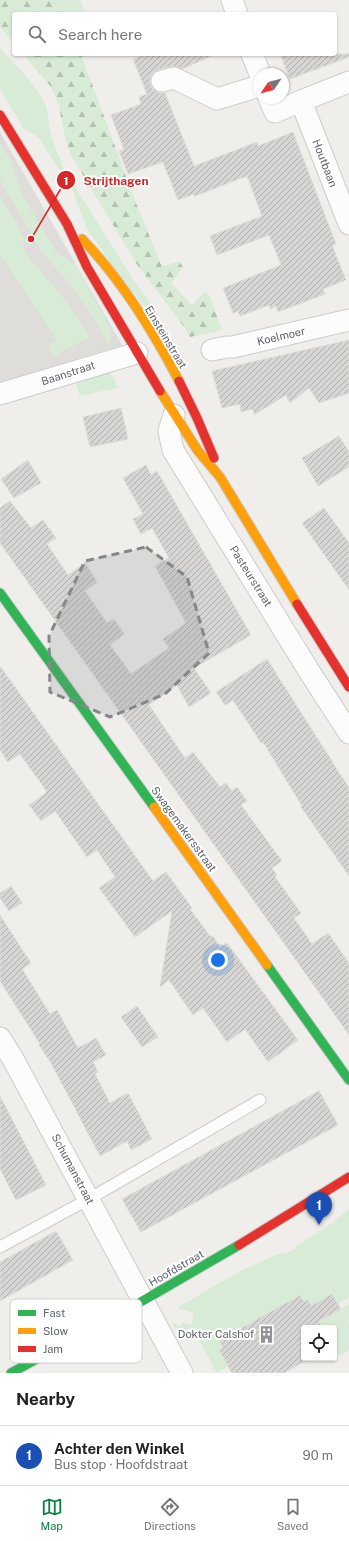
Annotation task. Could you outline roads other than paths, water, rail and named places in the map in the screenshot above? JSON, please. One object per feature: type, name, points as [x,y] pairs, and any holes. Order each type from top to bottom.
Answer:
[{"type":"street","points":[[232,0],[236,12]]},
{"type":"street","points":[[253,56],[258,68]]},
{"type":"street","points":[[162,81],[174,78],[217,99],[253,88]]},
{"type":"street","points":[[272,104],[275,112],[349,82]]},
{"type":"street","name":"Houtbaan","points":[[301,101],[349,224]]},
{"type":"street","name":"Einsteinstraat","points":[[0,114],[67,224],[87,268],[174,415],[198,452],[220,477],[331,660],[349,687]]},
{"type":"street","name":"Einsteinstraat","points":[[67,224],[90,246],[121,286],[152,332],[195,414],[220,477]]},
{"type":"street","name":"Koelmoer","points":[[212,350],[227,346],[233,347],[349,320]]},
{"type":"street","name":"Baanstraat","points":[[0,394],[137,353]]},
{"type":"street","name":"Pasteurstraat","points":[[174,415],[169,431],[173,450],[309,671],[349,733]]},
{"type":"street","name":"Swagemakersstraat","points":[[0,593],[349,1080]]},
{"type":"street","name":"Schumanstraat","points":[[0,1038],[7,1062],[89,1199],[182,1373]]},
{"type":"street","name":"Hoofdstraat","points":[[144,1301],[274,1224],[349,1177]]},
{"type":"street","name":"Hoofdstraat","points":[[11,1373],[29,1363]]},
{"type":"lane","points":[[0,1247],[89,1199],[260,1100]]},
{"type":"place","name":"Strijthagen","points":[[31,239]]},
{"type":"place","name":"Achter den Winkel","points":[[319,1225]]},
{"type":"place","name":"Dokter Calshof","points":[[267,1334]]}]
